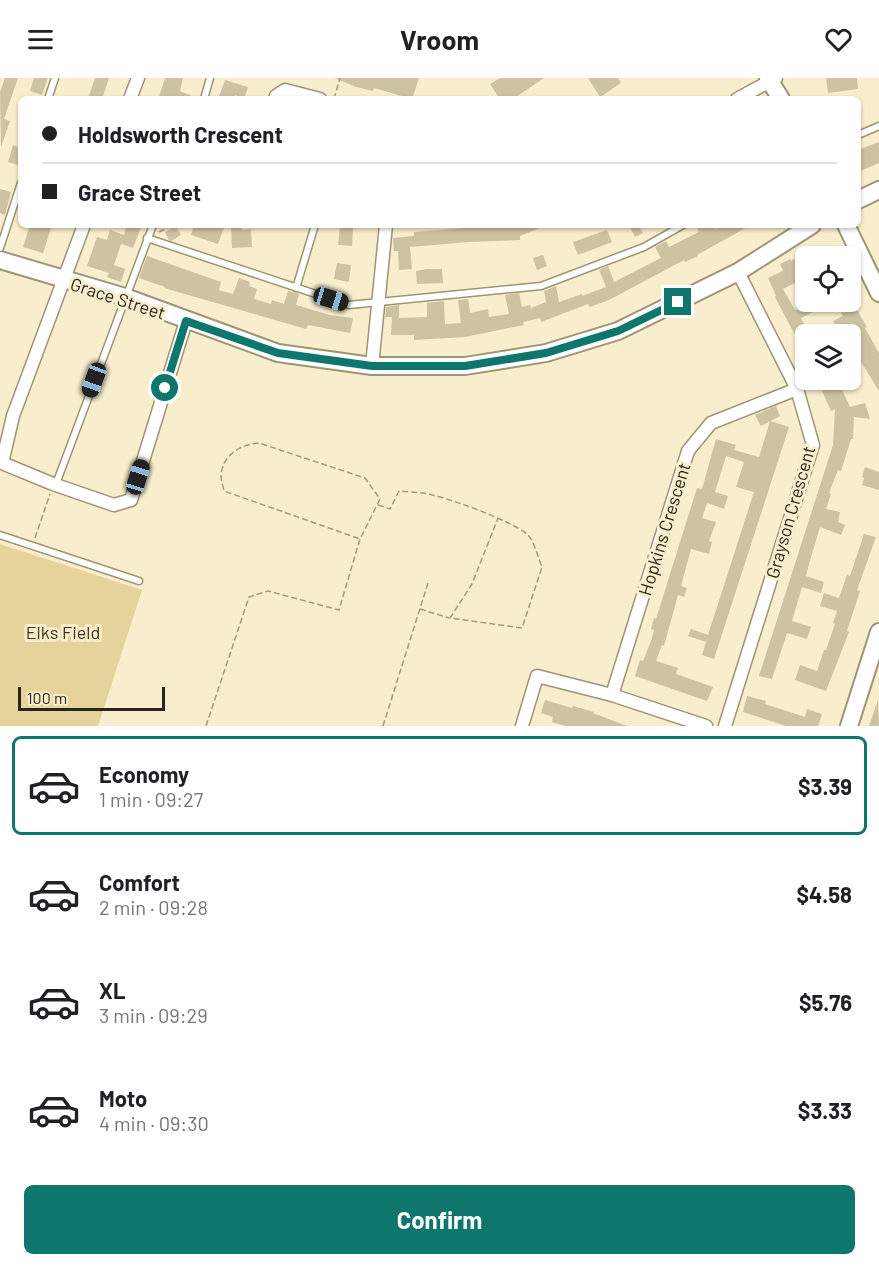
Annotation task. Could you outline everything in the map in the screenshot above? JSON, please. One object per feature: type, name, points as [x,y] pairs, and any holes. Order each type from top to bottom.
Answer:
[{"type":"street","points":[[131,96],[138,78]]},
{"type":"street","points":[[743,96],[772,79],[780,96]]},
{"type":"street","points":[[276,96],[285,90],[308,96]]},
{"type":"street","points":[[861,199],[879,190]]},
{"type":"street","points":[[83,228],[13,416],[2,463],[114,505],[131,500],[186,321]]},
{"type":"street","points":[[372,366],[386,228]]},
{"type":"street","name":"Grace Street","points":[[0,260],[125,297],[278,353],[372,366],[465,366],[546,353],[618,331],[738,272],[808,228]]},
{"type":"street","points":[[847,228],[879,293]]},
{"type":"street","name":"Grayson Crescent","points":[[738,272],[795,385]]},
{"type":"street","name":"Hopkins Crescent","points":[[612,695],[687,451],[711,423],[795,390]]},
{"type":"street","name":"Grayson Crescent","points":[[724,726],[813,445],[797,390]]},
{"type":"street","points":[[849,726],[879,632]]},
{"type":"street","points":[[522,726],[537,676],[612,695],[706,726]]},
{"type":"lane","points":[[49,96],[55,78]]},
{"type":"lane","points":[[205,96],[210,78]]},
{"type":"lane","points":[[861,134],[879,126]]},
{"type":"lane","points":[[0,248],[18,192]]},
{"type":"lane","points":[[54,484],[152,228]]},
{"type":"lane","points":[[296,288],[314,228]]},
{"type":"lane","points":[[147,238],[349,305],[541,286],[644,247],[678,228]]},
{"type":"lane","points":[[0,535],[139,581]]},
{"type":"path","points":[[335,96],[340,78]]},
{"type":"path","points":[[147,238],[168,228]]},
{"type":"path","points":[[206,726],[249,597],[268,591],[339,610],[360,539],[380,499],[365,478],[259,443],[245,444],[229,455],[221,475],[224,491],[360,539]]},
{"type":"path","points":[[33,546],[54,484]]},
{"type":"path","points":[[377,504],[390,509],[399,491],[425,493],[498,518],[529,535],[542,567],[522,628],[450,618],[420,609]]},
{"type":"path","points":[[450,618],[472,584],[498,518]]},
{"type":"path","points":[[383,726],[428,583]]},
{"type":"green space","name":"Elks Field","points":[[0,544],[142,590],[98,726],[0,726]]},
{"type":"building","points":[[5,78],[18,78],[4,119],[10,121],[1,147],[0,92]]},
{"type":"building","points":[[34,78],[48,78],[42,95],[30,91]]},
{"type":"building","points":[[95,78],[109,78],[103,96],[89,96]]},
{"type":"building","points":[[165,78],[183,78],[180,91],[192,96],[159,96]]},
{"type":"building","points":[[334,78],[419,78],[413,96],[402,96],[374,88],[373,91]]},
{"type":"building","points":[[500,78],[544,78],[517,96],[498,96],[490,84]]},
{"type":"building","points":[[588,78],[618,78],[621,83],[599,96]]},
{"type":"building","points":[[826,78],[857,78],[858,89],[828,93]]},
{"type":"building","points":[[225,80],[248,87],[245,96],[219,96]]},
{"type":"building","points":[[879,142],[879,163],[861,171],[861,149]]},
{"type":"building","points":[[13,145],[18,147],[18,165],[8,162]]},
{"type":"building","points":[[0,189],[11,192],[5,215],[0,213]]},
{"type":"building","points":[[29,228],[51,228],[43,253],[23,247]]},
{"type":"building","points":[[126,228],[141,228],[133,248],[121,244],[114,265],[125,269],[121,282],[107,277],[109,273],[87,266],[97,237],[107,240],[110,230],[124,235]]},
{"type":"building","points":[[177,228],[181,235],[171,241],[165,232]]},
{"type":"building","points":[[193,228],[224,228],[218,244],[191,235]]},
{"type":"building","points":[[231,228],[251,229],[252,247],[232,248]]},
{"type":"building","points":[[340,228],[353,228],[352,246],[338,245]]},
{"type":"building","points":[[465,228],[540,228],[520,236],[520,240],[410,247],[412,269],[399,270],[398,251],[394,251],[393,238],[414,236],[414,232]]},
{"type":"building","points":[[630,228],[640,228],[643,233],[635,237]]},
{"type":"building","points":[[697,228],[746,228],[698,256],[685,262],[684,260],[609,300],[590,307],[588,304],[541,322],[540,318],[523,322],[524,325],[465,337],[414,340],[414,335],[391,335],[392,317],[385,317],[386,307],[399,305],[399,318],[427,317],[427,303],[444,301],[445,324],[461,323],[458,300],[468,299],[470,313],[488,309],[489,317],[509,314],[505,295],[519,293],[522,307],[530,305],[531,308],[546,302],[544,291],[556,286],[559,302],[582,294],[582,296],[606,287],[599,270],[608,266],[614,282],[661,258],[655,247],[666,241],[669,247],[699,232]]},
{"type":"building","points":[[607,230],[612,242],[578,255],[573,242]]},
{"type":"building","points":[[543,255],[547,266],[537,270],[533,258]]},
{"type":"building","points":[[147,256],[221,282],[219,290],[233,294],[239,278],[250,282],[249,286],[257,289],[254,299],[271,304],[272,300],[284,304],[288,291],[299,294],[296,305],[330,315],[353,318],[350,333],[308,325],[306,329],[164,288],[139,278]]},
{"type":"building","points":[[790,259],[791,261],[795,259],[795,283],[783,289],[795,312],[813,312],[801,318],[804,324],[795,324],[795,335],[768,278],[783,271],[780,264]]},
{"type":"building","points":[[337,263],[351,265],[349,282],[334,279]]},
{"type":"building","points":[[442,269],[443,283],[417,284],[416,271]]},
{"type":"building","points":[[841,312],[858,312],[867,327],[865,328],[879,353],[879,391],[861,362],[861,324],[835,324],[833,321],[843,316]]},
{"type":"building","points":[[822,390],[842,390],[850,407],[865,403],[870,419],[854,417],[853,439],[851,439],[841,471],[838,470],[829,493],[831,494],[826,509],[840,512],[838,522],[845,525],[841,535],[820,527],[806,576],[824,582],[821,593],[802,587],[792,621],[811,627],[807,639],[787,633],[772,679],[759,676],[833,445],[835,409],[831,411]]},
{"type":"building","points":[[776,406],[780,416],[761,426],[755,415]]},
{"type":"building","points":[[770,421],[789,427],[714,659],[702,655],[706,642],[688,636],[691,629],[708,635],[754,492],[736,487],[744,462],[726,456],[715,492],[728,496],[724,509],[707,503],[702,518],[716,522],[709,541],[712,542],[709,554],[691,549],[681,586],[687,588],[684,597],[678,595],[664,646],[662,645],[656,661],[678,668],[676,674],[713,687],[707,701],[635,676],[640,660],[643,661],[651,641],[654,618],[656,619],[697,488],[702,489],[716,439],[736,445],[734,450],[759,457]]},
{"type":"building","points":[[865,467],[879,472],[879,490],[862,485]]},
{"type":"building","points":[[864,534],[876,537],[857,590],[860,591],[847,631],[849,632],[826,691],[795,680],[800,665],[817,671],[835,624],[833,623],[837,611],[820,606],[824,593],[839,598],[847,575],[850,576]]},
{"type":"building","points":[[747,696],[805,717],[807,709],[822,714],[818,726],[786,726],[743,712]]},
{"type":"building","points":[[545,700],[594,712],[627,726],[566,726],[552,722],[553,717],[541,713]]},
{"type":"building","points":[[878,700],[879,726],[869,726]]},
{"type":"route","points":[[165,388],[186,321],[278,353],[372,366],[465,366],[546,353],[618,331],[678,302]]}]
